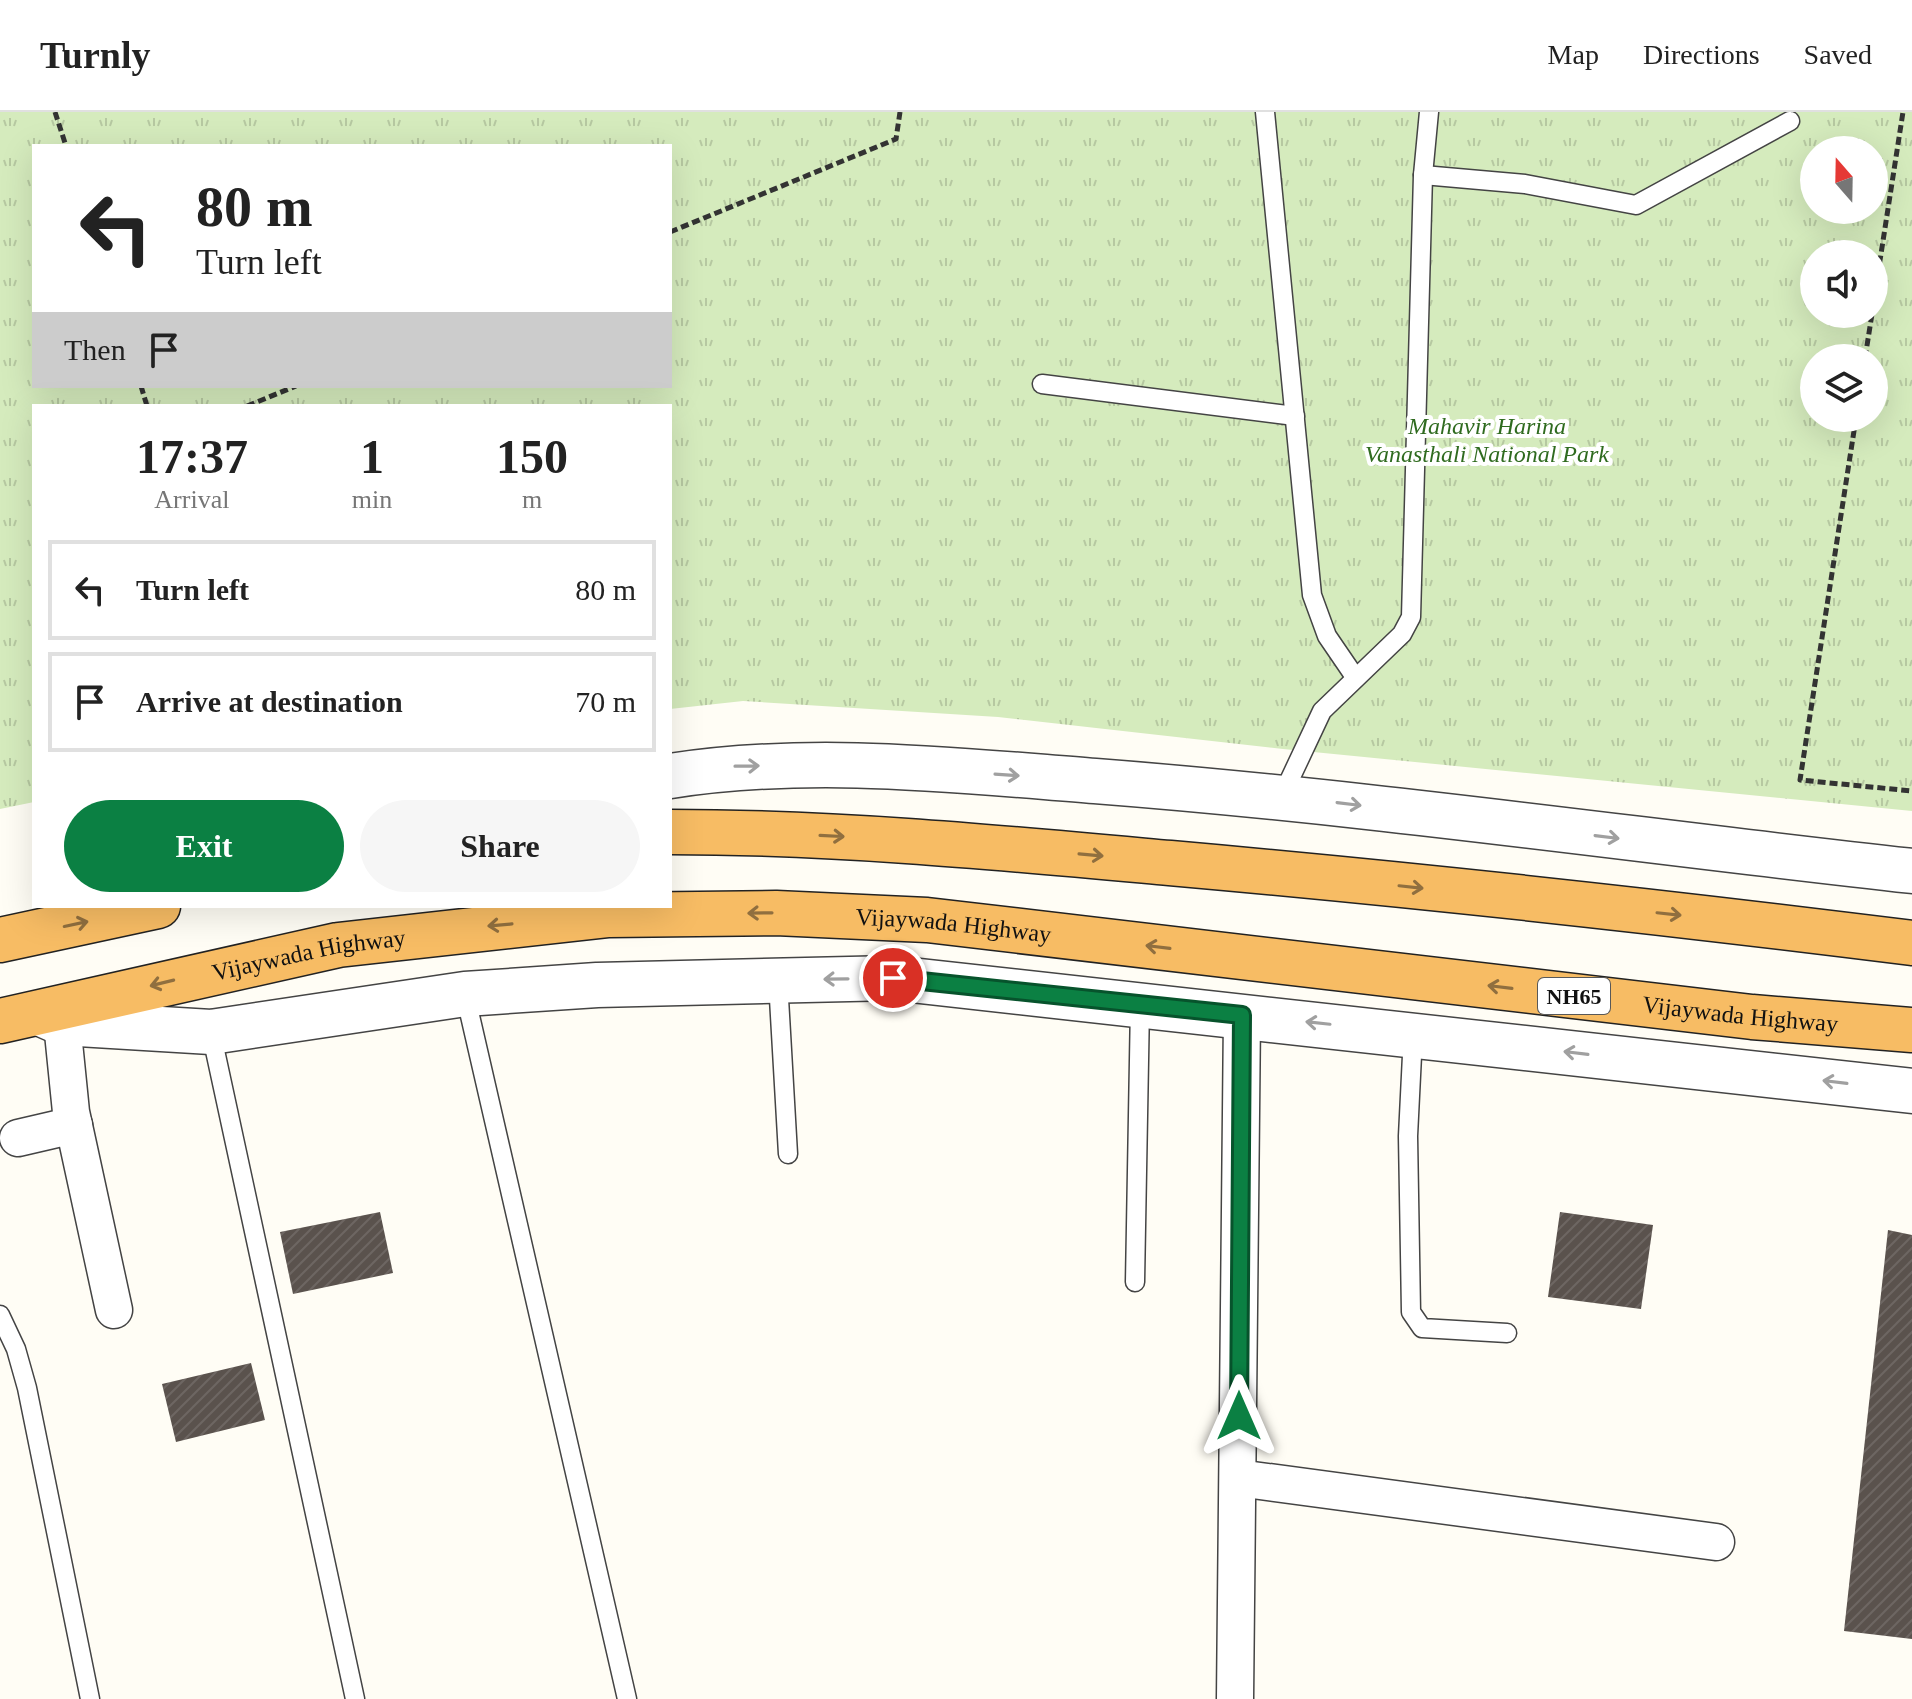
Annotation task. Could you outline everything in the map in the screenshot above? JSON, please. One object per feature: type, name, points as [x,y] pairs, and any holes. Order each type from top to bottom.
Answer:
[{"type":"highway","points":[[672,832],[748,832],[947,842],[1249,870],[1912,943]]},
{"type":"highway","points":[[0,940],[149,908]]},
{"type":"highway","name":"Vijaywada Highway","points":[[34,1019],[200,973],[338,945],[609,915],[776,913],[927,920],[1752,1017],[1912,1030]]},
{"type":"street","points":[[672,776],[735,766],[873,764],[1282,796],[1606,837],[1912,871]]},
{"type":"street","points":[[114,1310],[74,1125],[34,1019],[211,1032],[465,994],[597,985],[893,978],[1912,1091]]},
{"type":"street","points":[[1235,1699],[1242,1015]]},
{"type":"street","points":[[18,1138],[74,1125]]},
{"type":"street","points":[[1238,1478],[1716,1542]]},
{"type":"lane","points":[[1265,112],[1312,595],[1319,621],[1355,677]]},
{"type":"lane","points":[[1282,796],[1322,711],[1402,634],[1414,599],[1423,175],[1429,112]]},
{"type":"lane","points":[[1423,175],[1525,184],[1636,205],[1790,121]]},
{"type":"lane","points":[[1042,384],[1295,416]]},
{"type":"lane","points":[[778,980],[788,1154]]},
{"type":"lane","points":[[465,994],[627,1699]]},
{"type":"lane","points":[[1135,1282],[1140,1004]]},
{"type":"lane","points":[[211,1032],[355,1699]]},
{"type":"lane","points":[[1413,1034],[1408,1136],[1411,1312],[1422,1328],[1507,1333]]},
{"type":"lane","points":[[0,1315],[16,1349],[27,1388],[90,1699]]},
{"type":"path","points":[[55,112],[65,144]]},
{"type":"path","points":[[672,231],[896,139],[900,112]]},
{"type":"path","points":[[1883,240],[1903,112]]},
{"type":"path","points":[[252,404],[291,388]]},
{"type":"path","points":[[1854,432],[1800,780],[1912,791]]},
{"type":"green space","name":"Mahavir Harina Vanasthali National Park","points":[[0,112],[1912,112],[1912,811],[1283,749],[998,717],[743,701],[672,709],[672,404],[32,404],[32,802],[0,809]]},
{"type":"building","points":[[380,1212],[393,1273],[293,1294],[280,1232]]},
{"type":"building","points":[[1560,1212],[1653,1225],[1641,1309],[1548,1297]]},
{"type":"building","points":[[1888,1230],[1912,1235],[1912,1639],[1844,1631]]},
{"type":"building","points":[[251,1363],[265,1420],[176,1442],[162,1384]]},
{"type":"route","points":[[893,978],[1242,1015],[1239,1416]]}]
